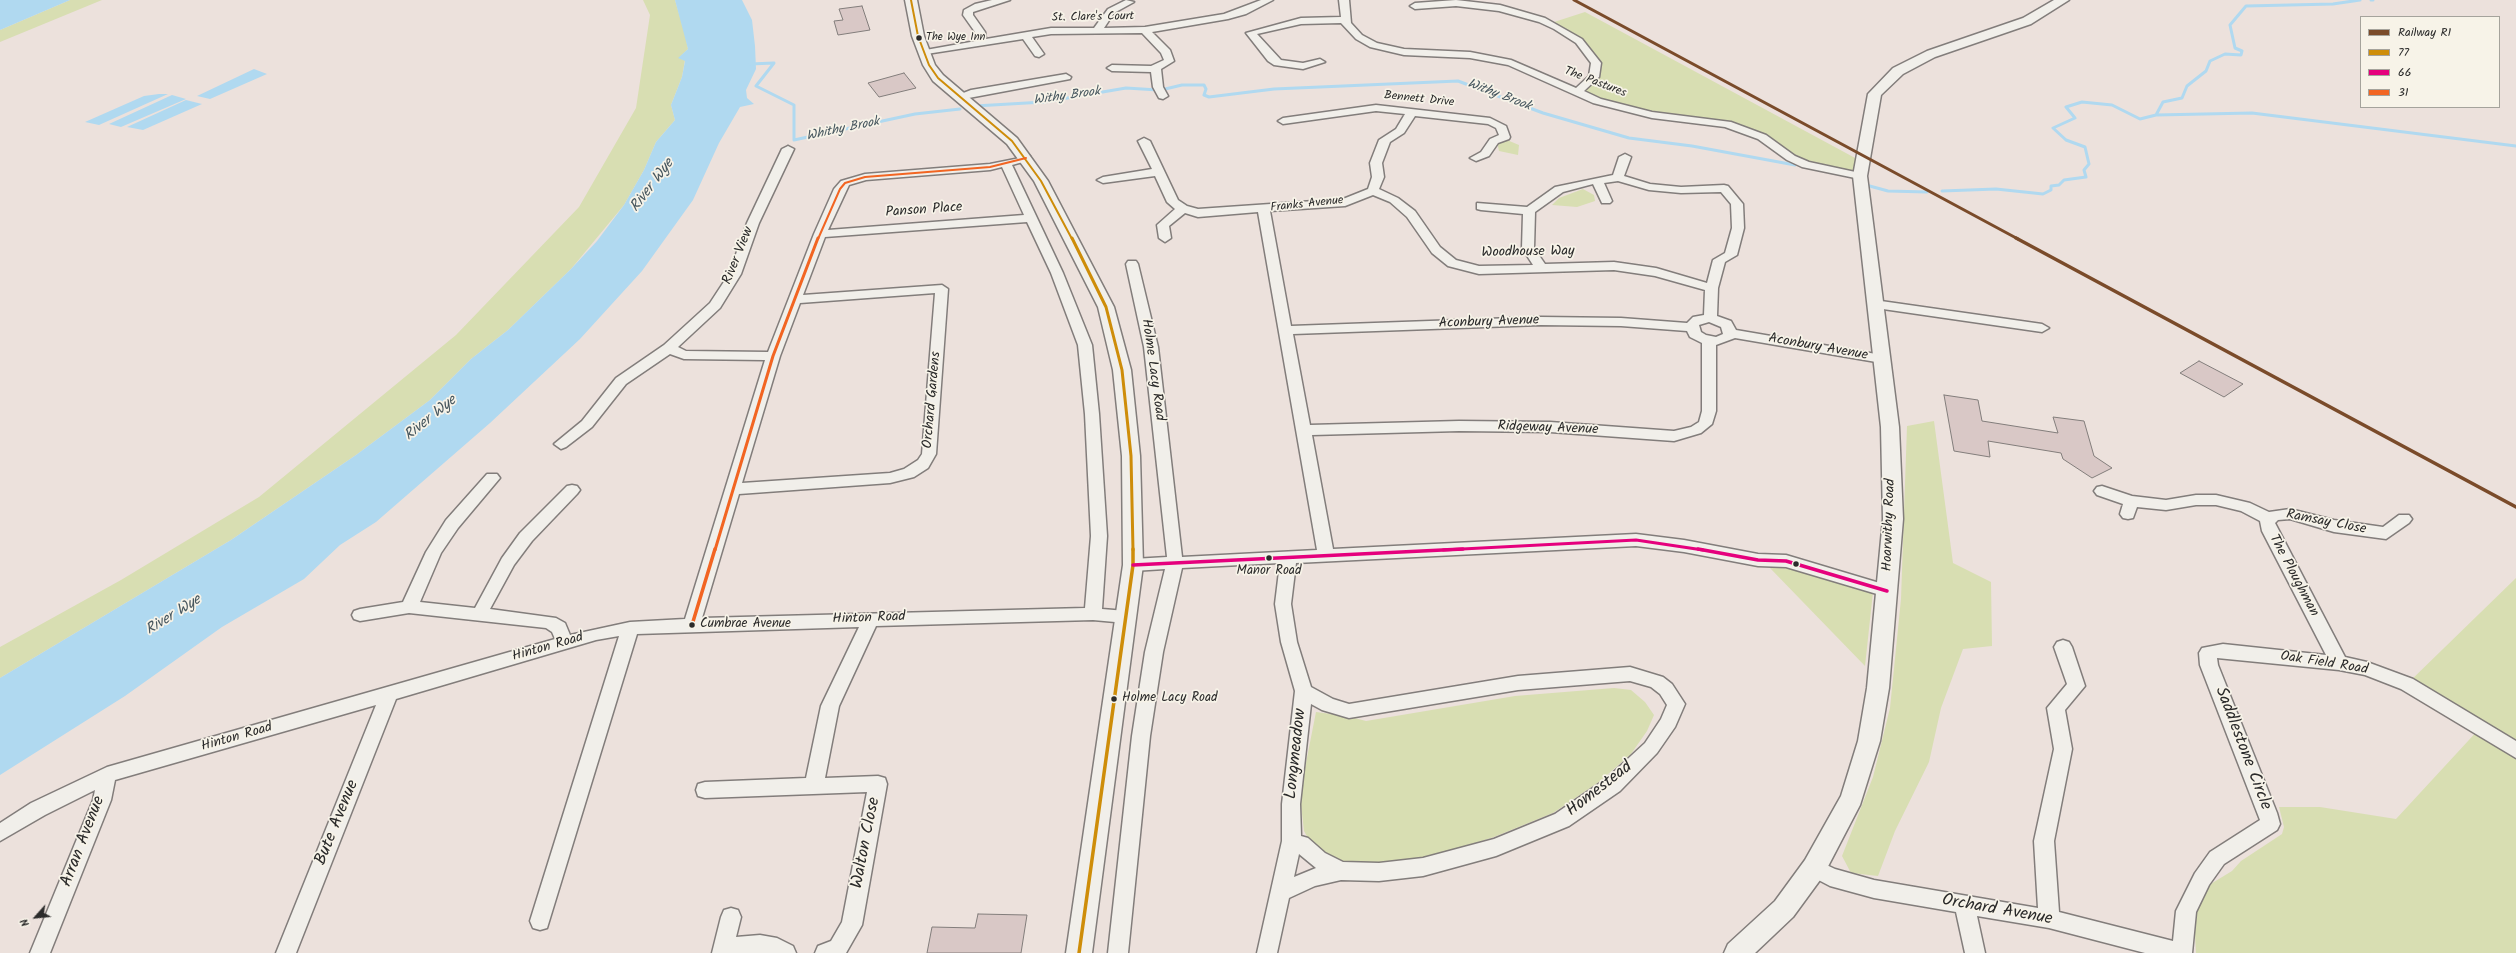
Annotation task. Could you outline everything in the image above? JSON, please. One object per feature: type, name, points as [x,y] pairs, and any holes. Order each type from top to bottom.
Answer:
[{"type":"street","points":[[911,0],[913,17],[924,52],[938,78],[958,97],[997,127],[1026,158],[1041,181],[1088,269],[1106,308],[1115,336],[1127,405],[1133,565],[1078,953]]},
{"type":"street","points":[[981,44],[980,32],[968,15],[970,10],[978,6],[1005,0]]},
{"type":"street","name":"St. Clare's Court","points":[[924,52],[981,44],[1051,31],[1098,29],[1145,30],[1224,17],[1243,12],[1268,0]]},
{"type":"street","points":[[1320,62],[1303,66],[1278,63],[1272,59],[1251,33],[1301,21],[1344,20],[1344,0]]},
{"type":"street","points":[[1500,8],[1508,0]]},
{"type":"street","name":"Hoarwithy Road","points":[[1737,953],[1784,909],[1814,868],[1852,798],[1869,741],[1878,688],[1893,519],[1890,427],[1874,304],[1860,176],[1861,161],[1875,94],[1898,71],[1931,54],[2027,21],[2063,0]]},
{"type":"street","points":[[1098,29],[1111,11],[1129,2]]},
{"type":"street","points":[[1416,6],[1434,2],[1500,8],[1542,20],[1557,26],[1579,41],[1590,52],[1596,63],[1594,77],[1576,93]]},
{"type":"street","name":"The Pastures","points":[[1344,20],[1360,37],[1389,50],[1490,58],[1511,63],[1576,93],[1618,108],[1727,124],[1762,137],[1791,158],[1806,165],[1860,176]]},
{"type":"street","points":[[1112,68],[1156,68],[1169,62],[1168,56],[1145,30]]},
{"type":"street","points":[[1026,36],[1039,54]]},
{"type":"street","points":[[1156,68],[1158,87],[1163,96]]},
{"type":"street","points":[[958,97],[971,92],[1066,76]]},
{"type":"street","name":"Bennett Drive","points":[[1283,121],[1376,108],[1490,121],[1501,126],[1505,137],[1494,141],[1485,154],[1476,158]]},
{"type":"street","points":[[1373,191],[1378,177],[1376,163],[1385,140],[1400,131],[1412,111]]},
{"type":"street","points":[[1144,141],[1168,195],[1173,202],[1183,209],[1163,225],[1165,238]]},
{"type":"street","name":"River View","points":[[561,444],[587,424],[621,381],[669,348],[704,317],[726,291],[735,274],[753,223],[772,179],[788,149]]},
{"type":"street","points":[[1618,178],[1625,157]]},
{"type":"street","points":[[692,625],[773,356],[820,234],[840,189],[845,183],[854,179],[1006,164],[1026,158]]},
{"type":"street","points":[[1006,164],[1057,273],[1086,345],[1092,414],[1099,536],[1093,614]]},
{"type":"street","points":[[1103,180],[1158,172]]},
{"type":"street","points":[[1481,206],[1529,211],[1559,189],[1597,180],[1618,178],[1649,187],[1681,190],[1724,188],[1737,204],[1738,228],[1731,255],[1719,260],[1712,288],[1710,318]]},
{"type":"street","points":[[1597,180],[1606,201]]},
{"type":"street","name":"Franks Avenue","points":[[1183,209],[1198,213],[1264,210],[1346,202],[1373,191]]},
{"type":"street","name":"Woodhouse Way","points":[[1373,191],[1394,200],[1411,214],[1436,250],[1452,262],[1480,270],[1614,266],[1656,272],[1712,288]]},
{"type":"street","points":[[1264,210],[1305,430],[1326,555]]},
{"type":"street","points":[[1529,211],[1528,248],[1541,268]]},
{"type":"street","name":"Panson Place","points":[[820,234],[1031,218]]},
{"type":"street","name":"Holme Lacy Road","points":[[1118,953],[1142,729],[1154,652],[1176,562],[1151,347],[1132,264]]},
{"type":"street","name":"Orchard Gardens","points":[[733,489],[890,478],[908,473],[923,464],[929,454],[942,289],[794,300]]},
{"type":"street","points":[[1874,304],[2042,328]]},
{"type":"street","points":[[1710,318],[1726,324],[1731,333],[1723,340],[1709,341],[1695,334],[1692,327],[1698,320],[1710,318]]},
{"type":"street","name":"Aconbury Avenue","points":[[1286,330],[1542,321],[1621,322],[1692,327]]},
{"type":"street","name":"Aconbury Avenue","points":[[1731,333],[1882,359]]},
{"type":"street","name":"Ridgeway Avenue","points":[[1305,430],[1459,426],[1550,427],[1674,436],[1696,430],[1705,424],[1709,411],[1709,341]]},
{"type":"street","points":[[669,348],[684,355],[773,356]]},
{"type":"street","points":[[409,608],[434,552],[452,524],[492,478]]},
{"type":"street","points":[[479,615],[508,562],[526,537],[572,490]]},
{"type":"street","name":"The Ploughman","points":[[2102,491],[2130,507],[2166,505],[2196,500],[2216,500],[2245,507],[2268,518],[2267,523],[2270,531],[2339,663]]},
{"type":"street","name":"Ramsay Close","points":[[2268,518],[2276,515],[2290,514],[2334,526],[2386,533],[2404,519]]},
{"type":"street","points":[[1133,565],[1289,556],[1636,540],[1684,546],[1758,560],[1786,561],[1887,591]]},
{"type":"street","name":"Longmeadow","points":[[1267,953],[1292,842],[1291,804],[1304,691],[1289,642],[1283,604],[1289,556]]},
{"type":"street","points":[[360,615],[409,608],[550,622],[559,628],[565,642]]},
{"type":"street","name":"Hinton Road","points":[[0,833],[38,809],[107,775],[565,642],[630,628],[871,619],[1093,614],[1126,617]]},
{"type":"street","points":[[814,786],[830,706],[839,683],[871,619]]},
{"type":"street","points":[[540,921],[630,628]]},
{"type":"street","points":[[2049,919],[2044,841],[2063,749],[2056,708],[2076,686],[2063,648]]},
{"type":"street","name":"Oak Field Road","points":[[2208,653],[2223,651],[2339,663],[2367,669],[2407,684],[2516,750]]},
{"type":"street","name":"Saddlestone Circle","points":[[2182,953],[2186,911],[2202,879],[2217,858],[2270,824],[2268,813],[2209,665],[2208,653]]},
{"type":"street","name":"Homestead","points":[[1282,888],[1291,889],[1311,878],[1341,871],[1379,872],[1423,867],[1496,847],[1562,820],[1613,785],[1651,748],[1669,722],[1676,704],[1666,690],[1657,682],[1630,674],[1518,683],[1349,711],[1328,705],[1304,691]]},
{"type":"street","name":"Bute Avenue","points":[[286,953],[389,694]]},
{"type":"street","name":"Arran Avenue","points":[[40,953],[102,800],[107,775]]},
{"type":"street","name":"Walton Close","points":[[705,790],[878,784],[852,925],[838,948],[825,953]]},
{"type":"street","points":[[1292,842],[1302,844],[1318,859],[1341,871]]},
{"type":"street","name":"Orchard Avenue","points":[[1814,868],[1830,877],[1874,889],[2049,919],[2182,953]]},
{"type":"street","points":[[1964,905],[1975,953]]},
{"type":"street","points":[[731,916],[723,950],[760,945],[777,948],[786,953]]},
{"type":"green space","points":[[70,0],[102,0],[0,42],[0,30]]},
{"type":"green space","points":[[643,0],[675,0],[685,34],[688,49],[679,58],[685,60],[682,77],[671,105],[675,120],[656,142],[644,170],[624,205],[571,269],[508,330],[471,359],[430,400],[356,455],[231,540],[0,678],[0,647],[121,580],[259,497],[456,335],[579,207],[636,108],[650,15]]},
{"type":"green space","points":[[1585,12],[1857,159],[1860,176],[1813,165],[1791,156],[1745,128],[1652,115],[1576,92],[1594,76],[1596,63],[1582,43],[1551,23]]},
{"type":"green space","points":[[1507,140],[1519,145],[1518,155],[1499,151],[1497,142]]},
{"type":"green space","points":[[1583,189],[1594,195],[1595,201],[1577,207],[1552,205],[1559,198]]},
{"type":"green space","points":[[1934,421],[1953,563],[1991,582],[1992,646],[1963,649],[1941,708],[1929,762],[1895,831],[1878,876],[1851,873],[1842,856],[1873,777],[1890,708],[1901,599],[1907,426]]},
{"type":"green space","points":[[1769,567],[1795,569],[1873,592],[1865,666]]},
{"type":"green space","points":[[2516,578],[2516,953],[2196,953],[2194,916],[2209,885],[2232,871],[2241,861],[2282,834],[2284,827],[2279,807],[2320,807],[2396,819],[2480,728],[2407,684]]},
{"type":"green space","points":[[1614,688],[1631,690],[1645,702],[1654,715],[1647,731],[1631,754],[1599,782],[1553,813],[1494,837],[1432,857],[1394,862],[1362,864],[1339,861],[1312,846],[1304,831],[1301,805],[1303,778],[1316,712],[1347,716],[1366,721],[1515,696]]},
{"type":"water","points":[[0,0],[70,0],[0,30]]},
{"type":"water","name":"River Wye","points":[[675,0],[742,0],[752,20],[755,46],[756,69],[746,90],[747,98],[754,104],[740,107],[719,143],[693,200],[642,271],[580,339],[490,423],[376,522],[340,545],[304,579],[222,627],[125,696],[0,775],[0,678],[231,540],[356,455],[430,400],[471,359],[508,330],[571,269],[597,241],[624,205],[644,170],[656,142],[675,120],[671,105],[682,77],[685,61],[678,58],[688,49]]},
{"type":"water","points":[[254,69],[267,74],[210,99],[197,96]]},
{"type":"water","points":[[168,94],[99,125],[85,122],[144,96]]},
{"type":"water","points":[[172,95],[186,99],[121,127],[109,124]]},
{"type":"water","points":[[186,100],[202,104],[143,130],[127,127]]},
{"type":"building","points":[[862,6],[870,30],[838,35],[834,21],[843,20],[839,9]]},
{"type":"building","name":"The Wye Inn","points":[[904,73],[916,88],[879,97],[868,83]]},
{"type":"building","points":[[2199,361],[2243,384],[2224,397],[2180,373]]},
{"type":"building","points":[[1944,395],[1978,400],[1982,421],[2058,433],[2053,417],[2084,421],[2094,456],[2112,468],[2092,478],[2063,459],[2061,453],[1988,441],[1990,457],[1954,451]]},
{"type":"building","points":[[978,914],[1027,915],[1021,953],[927,953],[932,927],[975,928]]},
{"type":"waterway","points":[[2156,115],[2163,102],[2182,98],[2187,86],[2206,71],[2210,61],[2225,54],[2241,55],[2242,51],[2235,48],[2230,25],[2246,6],[2333,4],[2360,0]]},
{"type":"waterway","name":"Whithy Brook","points":[[750,64],[774,63],[756,86],[794,105],[794,140],[915,114],[960,109]]},
{"type":"waterway","name":"Withy Brook","points":[[1161,90],[1182,85],[1204,85],[1206,89],[1204,95],[1209,97],[1274,89],[1458,81],[1543,113],[1629,138],[1692,146],[1795,165]]},
{"type":"waterway","name":"Withy Brook","points":[[975,106],[1044,102],[1126,88],[1158,90]]},
{"type":"waterway","points":[[1942,191],[1996,189],[2043,194],[2051,190],[2051,186],[2059,185],[2064,180],[2086,177],[2084,170],[2089,164],[2085,147],[2066,140],[2053,128],[2075,118],[2066,107],[2082,102],[2112,105],[2140,119],[2156,115]]},
{"type":"waterway","points":[[2156,115],[2252,113],[2516,146]]},
{"type":"waterway","points":[[1866,185],[1888,191],[1927,192]]},
{"type":"rail line","name":"R1","points":[[1574,0],[2516,507]]},
{"type":"transit line","name":"77","points":[[911,0],[918,36],[929,65],[938,78],[1012,141],[1041,181],[1088,269],[1106,307],[1115,336],[1122,370],[1131,456],[1133,565],[1079,953]]},
{"type":"transit line","name":"31","points":[[692,625],[773,356],[820,234],[840,189],[845,183],[865,177],[990,167],[1026,158]]},
{"type":"transit line","name":"66","points":[[1133,565],[1636,540],[1684,546],[1758,560],[1786,561],[1887,591]]},
{"type":"place","name":"The Wye Inn","points":[[919,38]]},
{"type":"place","name":"Manor Road","points":[[1269,558]]},
{"type":"place","name":"Cumbrae Avenue","points":[[692,625]]},
{"type":"place","name":"Holme Lacy Road","points":[[1114,699]]}]
